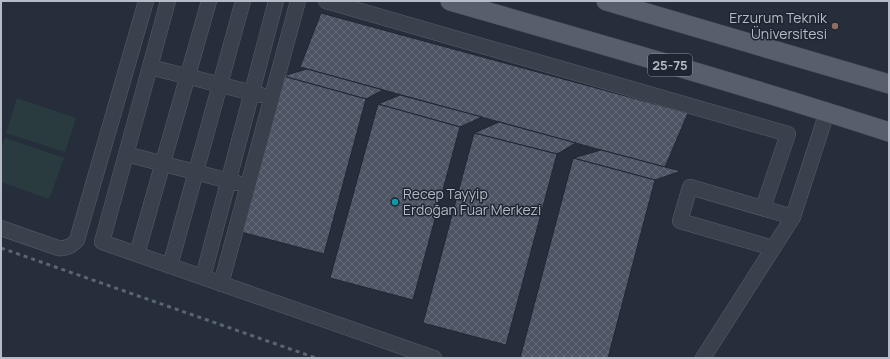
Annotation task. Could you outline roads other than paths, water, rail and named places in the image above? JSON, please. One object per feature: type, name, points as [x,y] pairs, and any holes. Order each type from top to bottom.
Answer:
[{"type":"main road","name":"25-75","points":[[450,1],[610,46],[889,132]]},
{"type":"main road","points":[[606,1],[887,82]]},
{"type":"street","points":[[1,228],[58,248],[67,248],[77,240],[146,1]]},
{"type":"street","points":[[168,1],[102,242],[434,358]]},
{"type":"street","points":[[137,254],[209,1]]},
{"type":"street","points":[[170,266],[243,1]]},
{"type":"street","points":[[203,277],[276,1]]},
{"type":"street","points":[[221,284],[298,1]]},
{"type":"street","points":[[326,1],[788,134],[763,208]]},
{"type":"street","points":[[150,67],[272,98]]},
{"type":"street","points":[[703,358],[793,217],[827,112]]},
{"type":"street","points":[[126,154],[248,186]]},
{"type":"street","points":[[773,248],[680,221],[690,187],[793,217]]},
{"type":"railway","points":[[1,248],[316,358]]},
{"type":"place","name":"Erzurum Teknik Üniversitesi","points":[[835,26]]},
{"type":"place","name":"Recep Tayyip Erdoğan Fuar Merkezi","points":[[395,202]]}]
